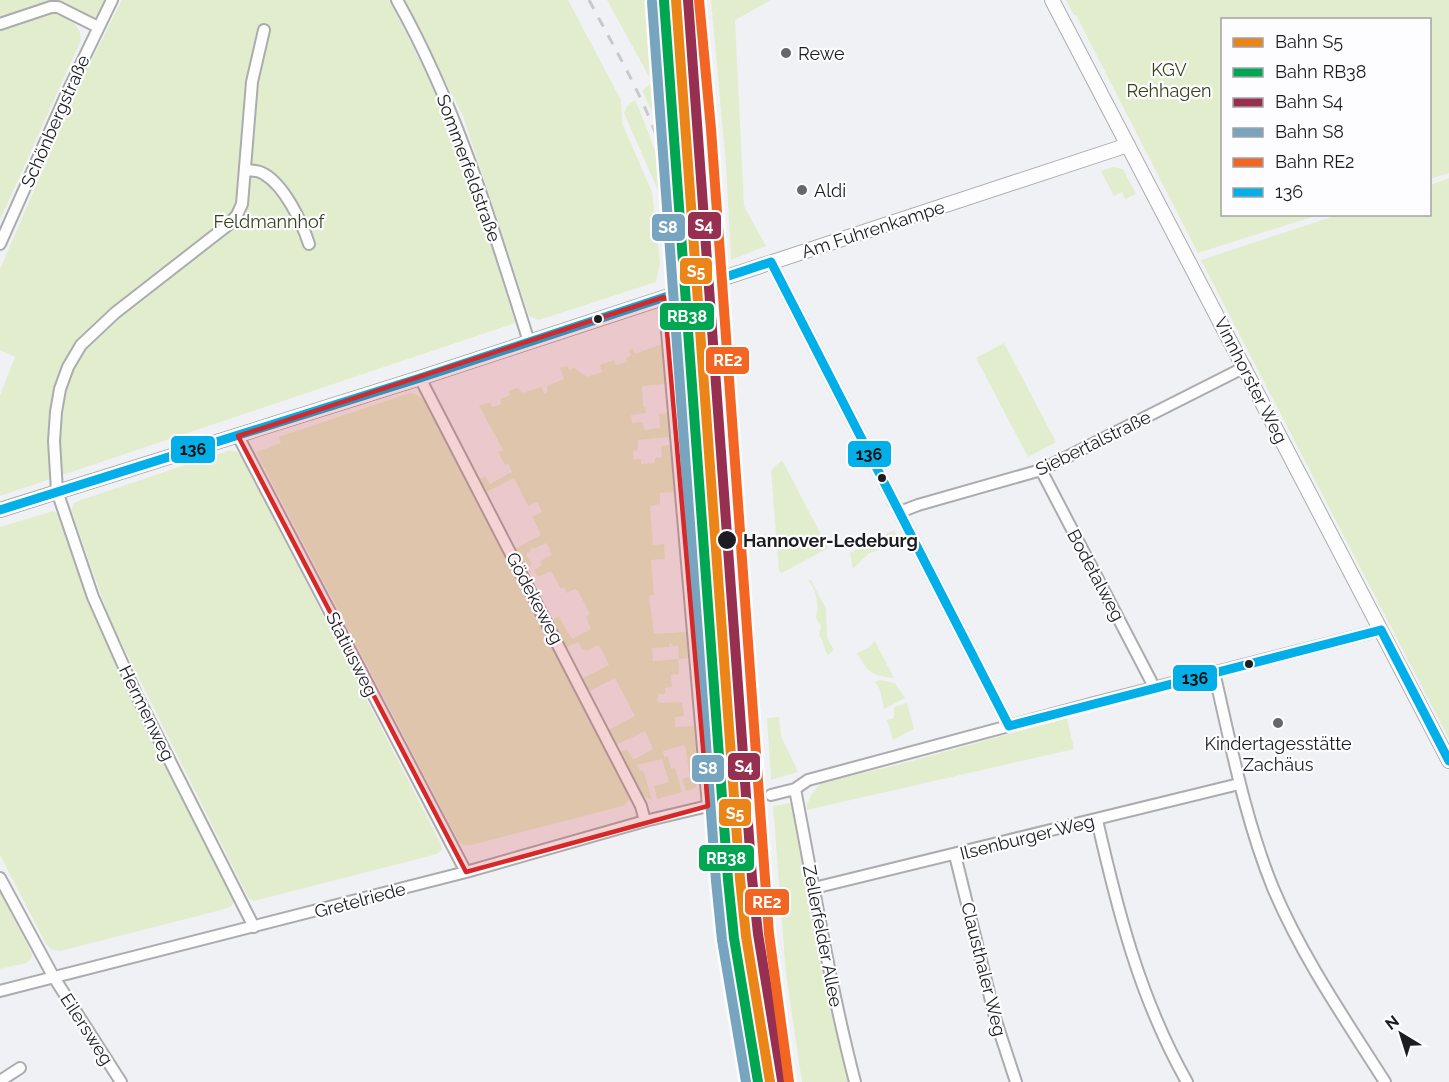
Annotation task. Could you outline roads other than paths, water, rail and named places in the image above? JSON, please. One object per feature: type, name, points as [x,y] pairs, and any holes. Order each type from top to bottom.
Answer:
[{"type":"street","name":"Schönbergstraße","points":[[0,244],[112,0]]},
{"type":"street","name":"Sommerfeldstraße","points":[[397,0],[426,57],[468,157],[529,342]]},
{"type":"street","name":"Vinnhorster Weg","points":[[1052,0],[1449,761]]},
{"type":"street","points":[[0,24],[58,7],[98,27]]},
{"type":"street","points":[[57,491],[54,441],[56,412],[60,389],[68,367],[81,345],[95,330],[228,225],[237,215],[242,204],[252,82],[264,30]]},
{"type":"street","name":"Am Fuhrenkampe","points":[[0,510],[420,378],[1128,145]]},
{"type":"street","points":[[245,171],[256,170],[265,174],[273,182],[304,227],[309,244]]},
{"type":"street","points":[[771,262],[1008,726]]},
{"type":"street","points":[[664,297],[708,806]]},
{"type":"street","name":"Siebertalstraße","points":[[900,512],[1041,470],[1245,367]]},
{"type":"street","name":"Gödekeweg","points":[[420,378],[572,669],[641,806],[645,821]]},
{"type":"street","name":"Statiusweg","points":[[238,436],[466,872]]},
{"type":"street","name":"Bodetalweg","points":[[1041,470],[1151,681]]},
{"type":"street","name":"Hermenweg","points":[[57,491],[93,597],[117,654],[254,927]]},
{"type":"street","points":[[771,795],[795,789],[808,780],[1381,630]]},
{"type":"street","points":[[1214,672],[1239,784],[1273,888],[1294,934],[1317,975],[1385,1082]]},
{"type":"street","name":"Ilsenburger Weg","points":[[814,888],[1239,784]]},
{"type":"street","name":"Zellerfelder Allee","points":[[795,789],[843,1035],[855,1082]]},
{"type":"street","name":"Gretelriede","points":[[0,991],[466,872],[645,821],[708,806],[720,806]]},
{"type":"street","points":[[1097,820],[1125,938],[1155,1016],[1187,1082]]},
{"type":"street","name":"Clausthaler Weg","points":[[955,855],[996,1021],[1016,1082]]},
{"type":"street","name":"Eilersweg","points":[[0,878],[53,976],[121,1082]]},
{"type":"street","points":[[0,1081],[20,1068]]},
{"type":"tunnel","points":[[720,806],[771,795]]},
{"type":"railway","points":[[589,0],[628,73],[654,129],[672,183],[684,242],[727,827],[737,927],[762,1082]]},
{"type":"rail line","name":"S5","points":[[676,0],[740,879],[746,936],[770,1082]]},
{"type":"rail line","name":"S4","points":[[688,0],[752,878],[758,934],[782,1080]]},
{"type":"rail line","name":"RE2","points":[[699,0],[711,129],[769,934],[789,1082]]},
{"type":"rail line","name":"RB38","points":[[664,1],[728,880],[734,938],[758,1082]]},
{"type":"rail line","name":"S8","points":[[652,2],[716,881],[722,940],[746,1082]]},
{"type":"place","name":"Rewe","points":[[786,53]]},
{"type":"place","name":"Aldi","points":[[802,190]]},
{"type":"place","name":"Hannover-Ledeburg","points":[[727,540]]},
{"type":"place","name":"Kindertagesstätte Zachäus","points":[[1278,723]]},
{"type":"park label","name":"KGV Rehhagen","points":[[1169,79]]},
{"type":"park label","name":"Feldmannhof","points":[[269,221]]}]
